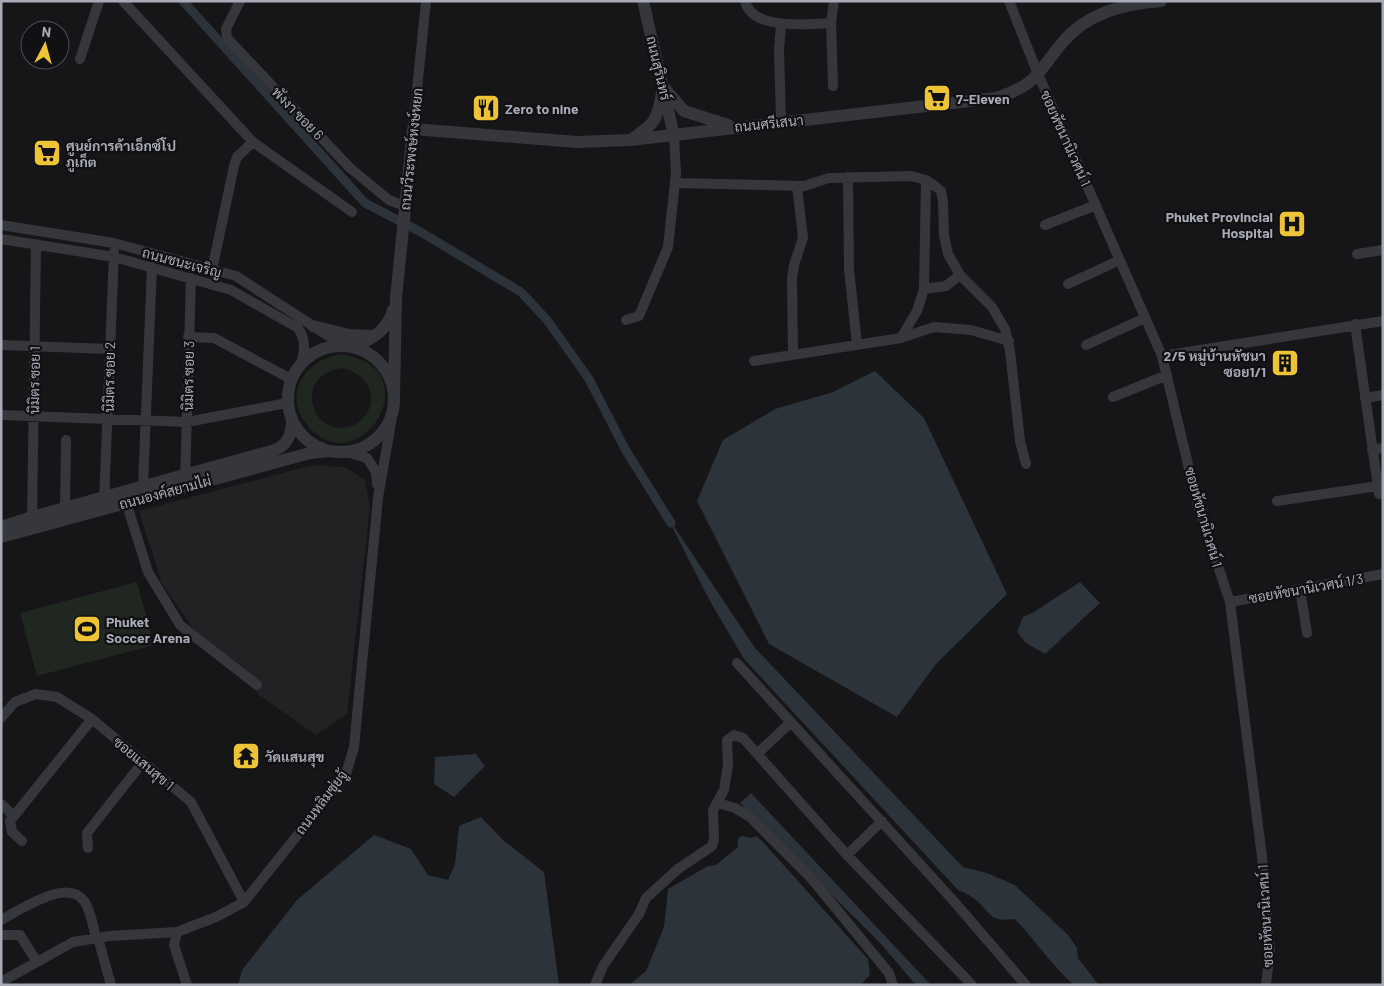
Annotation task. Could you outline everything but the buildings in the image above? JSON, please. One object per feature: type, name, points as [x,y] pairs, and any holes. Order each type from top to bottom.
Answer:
[{"type":"street","points":[[80,59],[98,1]]},
{"type":"street","points":[[123,1],[253,142],[352,212]]},
{"type":"street","name":"พังงา ซอย 6","points":[[240,1],[226,28],[227,38],[350,168],[389,200],[405,209]]},
{"type":"street","name":"ถนนวีระพงษ์หงษ์หยก","points":[[394,396],[396,298],[426,1]]},
{"type":"street","name":"ถนนสุรินทร์","points":[[643,1],[674,136]]},
{"type":"street","points":[[745,1],[746,5],[756,15],[781,26],[831,24]]},
{"type":"street","points":[[833,86],[831,24],[834,1]]},
{"type":"street","points":[[1009,1],[1038,74]]},
{"type":"street","name":"ถนนศรีเสนา","points":[[413,129],[577,142],[630,140],[996,98],[1020,90],[1038,74],[1063,42],[1088,20],[1126,3],[1161,1]]},
{"type":"street","points":[[781,26],[779,49],[782,122]]},
{"type":"street","name":"ซอยหัชนานิเวศน์ 1","points":[[1038,74],[1162,356],[1198,506],[1230,602],[1262,857],[1269,935],[1266,985]]},
{"type":"street","points":[[663,88],[684,111],[703,119],[734,127]]},
{"type":"street","points":[[630,140],[648,128],[658,117],[663,88]]},
{"type":"street","points":[[626,320],[639,316],[668,246],[675,183],[674,136]]},
{"type":"street","points":[[212,270],[234,166],[237,157],[253,142]]},
{"type":"street","points":[[675,183],[798,186],[829,178],[911,176],[926,180],[940,191],[948,254],[960,275],[992,307],[1005,329],[1009,341],[1016,416],[1026,464]]},
{"type":"street","points":[[848,177],[849,268],[857,345]]},
{"type":"street","points":[[901,338],[917,311],[924,289],[926,180]]},
{"type":"street","points":[[793,355],[792,279],[794,265],[803,238],[798,186]]},
{"type":"street","points":[[1045,225],[1096,205]]},
{"type":"street","name":"ถนนชนะเจริญ","points":[[1,225],[114,243],[236,276],[349,347]]},
{"type":"street","name":"ถนนชนะเจริญ","points":[[1,239],[114,257],[231,290],[298,328],[304,337],[305,350],[301,363]]},
{"type":"street","name":"นิมิตร ซอย 2","points":[[104,502],[114,243]]},
{"type":"street","name":"นิมิตร ซอย 1","points":[[32,522],[36,244]]},
{"type":"street","points":[[1357,254],[1383,250]]},
{"type":"street","points":[[1068,284],[1120,260]]},
{"type":"street","points":[[143,486],[152,267]]},
{"type":"street","points":[[924,289],[946,286],[960,275]]},
{"type":"street","name":"นิมิตร ซอย 3","points":[[185,480],[191,278]]},
{"type":"street","name":"ถนนวีระพงษ์หงษ์หยก","points":[[376,336],[386,326],[396,298]]},
{"type":"street","points":[[1086,345],[1146,318]]},
{"type":"street","points":[[1162,356],[1383,320]]},
{"type":"street","points":[[1277,501],[1380,491],[1378,449],[1365,398],[1355,324]]},
{"type":"street","points":[[313,326],[349,335],[376,336]]},
{"type":"street","points":[[754,361],[901,338],[934,327],[955,328],[1009,341]]},
{"type":"street","points":[[188,336],[214,338],[291,379]]},
{"type":"street","points":[[349,347],[379,362],[390,380],[394,396],[393,412],[387,426],[377,438],[364,448],[346,452],[329,451],[312,444],[299,433],[292,423],[287,402],[291,379],[301,363],[315,353],[331,347],[349,347],[376,336]]},
{"type":"street","points":[[1,345],[109,349]]},
{"type":"street","points":[[1113,397],[1167,376]]},
{"type":"street","points":[[1365,398],[1383,395]]},
{"type":"street","points":[[1,414],[187,422],[287,402]]},
{"type":"street","name":"ถนนหลิมซุ่ยจู้","points":[[1,982],[73,942],[97,938],[176,932],[216,917],[244,902],[346,774],[354,747],[378,498],[393,412]]},
{"type":"street","name":"ถนนองค์สยามไผ่","points":[[1,537],[65,508],[104,502],[126,502],[275,450],[282,447],[288,438],[292,423]]},
{"type":"street","points":[[65,508],[66,440]]},
{"type":"street","name":"ถนนองค์สยามไผ่","points":[[1,528],[32,522],[104,502],[143,486],[185,480],[310,453],[329,451]]},
{"type":"street","name":"ถนนหลิมซุ่ยจู้","points":[[346,452],[367,458],[372,464],[376,472],[378,498]]},
{"type":"street","points":[[126,502],[148,572],[180,625],[257,685]]},
{"type":"street","name":"ซอยหัชนานิเวศน์ 1/3","points":[[1230,602],[1383,574]]},
{"type":"street","points":[[1300,590],[1307,633]]},
{"type":"street","points":[[737,663],[882,821],[1026,985]]},
{"type":"street","name":"ซอยแสนสุข 1","points":[[1,718],[15,702],[36,694],[57,697],[92,719],[191,802],[244,902]]},
{"type":"street","points":[[22,841],[10,827],[10,821],[92,719]]},
{"type":"street","points":[[757,754],[791,722]]},
{"type":"street","points":[[596,985],[603,966],[639,914],[646,898],[678,869],[712,846],[714,839],[713,810],[724,790],[728,765],[727,740],[734,735],[743,738],[847,855],[972,985]]},
{"type":"street","points":[[88,848],[87,833],[143,762]]},
{"type":"street","points":[[718,803],[735,808],[750,817],[812,878],[890,973],[893,985]]},
{"type":"street","points":[[1,804],[14,815]]},
{"type":"street","points":[[847,855],[882,821]]},
{"type":"street","points":[[1,920],[46,896],[72,894],[79,896],[84,901],[111,985]]},
{"type":"street","points":[[176,932],[174,945],[187,985]]},
{"type":"street","points":[[5,935],[20,935],[37,962]]},
{"type":"shaded area","points":[[342,354],[369,364],[383,381],[385,400],[378,419],[363,435],[345,442],[325,439],[305,422],[296,399],[302,378],[319,362]],"holes":[[[342,368],[349,370],[366,382],[371,394],[371,401],[368,412],[361,420],[354,425],[340,428],[328,424],[318,417],[313,406],[312,394],[316,383],[326,373]]]},
{"type":"shaded area","points":[[875,371],[924,418],[1007,594],[936,664],[897,717],[769,644],[697,501],[723,440],[775,409],[833,392]]},
{"type":"shaded area","points":[[313,465],[345,467],[365,480],[370,507],[347,714],[316,735],[259,695],[227,658],[197,634],[162,584],[139,511]]},
{"type":"shaded area","points":[[665,513],[755,648],[963,867],[987,873],[1015,885],[1068,935],[1077,948],[1078,958],[1099,985],[1074,985],[1015,919],[1006,920],[994,917],[972,897],[958,890],[744,659],[711,603]]},
{"type":"shaded area","name":"Phuket Soccer Arena","points":[[137,582],[154,645],[37,676],[20,613]]},
{"type":"shaded area","points":[[1080,582],[1100,603],[1045,654],[1026,643],[1017,632],[1023,617]]},
{"type":"shaded area","points":[[476,754],[485,766],[454,797],[434,784],[435,757]]},
{"type":"shaded area","points":[[751,793],[931,985],[916,985],[880,943],[740,803]]},
{"type":"shaded area","points":[[481,817],[504,841],[544,872],[559,985],[238,985],[242,970],[297,900],[374,835],[411,849],[428,875],[448,880],[455,864],[459,826]]},
{"type":"shaded area","points":[[741,836],[751,838],[756,836],[762,841],[868,959],[870,975],[860,985],[629,985],[646,971],[664,927],[668,889],[708,866],[716,865],[738,847],[738,839]]},
{"type":"waterway","points":[[183,1],[365,203],[419,231],[521,292],[547,320],[589,379],[625,449],[671,523]]},
{"type":"place","name":"7-Eleven","points":[[937,98]]},
{"type":"place","name":"Zero to nine","points":[[486,108]]},
{"type":"place","name":"ศูนย์การค้าเอ็กซ์โป ภูเก็ต","points":[[47,153]]},
{"type":"place","name":"Phuket Provincial Hospital","points":[[1292,224]]},
{"type":"place","name":"2/5 หมู่บ้านหัชนา ซอย1/1","points":[[1285,363]]},
{"type":"place","name":"Phuket Soccer Arena","points":[[87,629]]},
{"type":"place","name":"วัดแสนสุข","points":[[246,756]]}]
